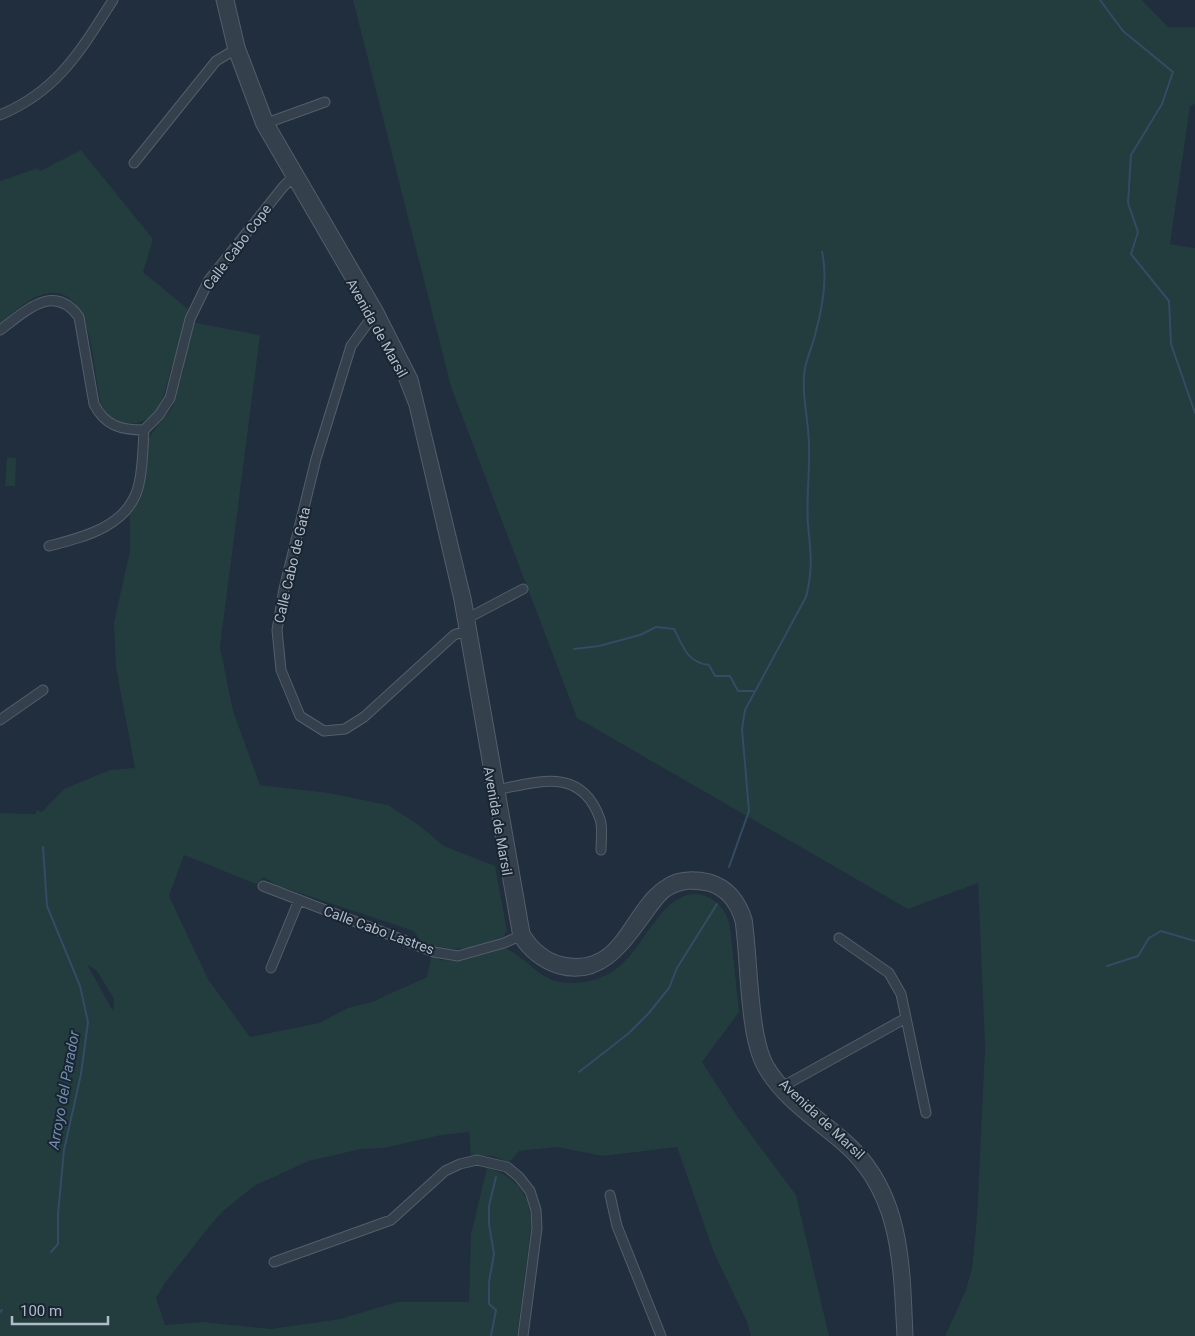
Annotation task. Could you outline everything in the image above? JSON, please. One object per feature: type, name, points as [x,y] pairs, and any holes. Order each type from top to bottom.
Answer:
[{"type":"street","points":[[0,115],[36,97],[62,73],[80,51],[113,0]]},
{"type":"street","name":"Avenida de Marsil","points":[[221,0],[236,48],[265,124],[294,177],[414,379],[470,617],[521,935],[549,957],[570,964],[581,964],[605,955],[618,944],[654,894],[662,886],[673,880],[696,876],[723,885],[737,897],[747,919],[763,1049],[780,1088],[848,1150],[880,1192],[891,1224],[895,1245],[902,1336]]},
{"type":"street","name":"Avenida de Marsil","points":[[229,0],[236,48]]},
{"type":"street","points":[[134,163],[216,61],[236,48]]},
{"type":"street","points":[[265,124],[325,102]]},
{"type":"street","name":"Calle Cabo Cope","points":[[144,430],[159,415],[170,398],[190,319],[209,280],[294,177]]},
{"type":"street","points":[[0,330],[48,299],[60,300],[71,306],[79,317],[94,404],[98,411],[114,426],[129,430],[144,430],[139,486],[132,502],[112,523],[89,536],[49,546]]},
{"type":"street","name":"Avenida de Marsil","points":[[375,313],[414,405],[497,790]]},
{"type":"street","name":"Calle Cabo de Gata","points":[[375,313],[350,346],[316,459],[284,589],[278,622],[281,670],[300,716],[324,731],[344,730],[364,717],[454,635],[464,631]]},
{"type":"street","points":[[470,617],[523,589]]},
{"type":"street","points":[[0,720],[43,690]]},
{"type":"street","points":[[497,790],[557,780],[574,784],[588,798],[601,820],[602,850]]},
{"type":"street","name":"Calle Cabo Lastres","points":[[264,886],[434,952],[458,956],[521,935]]},
{"type":"street","points":[[271,968],[299,900]]},
{"type":"street","points":[[839,938],[889,973],[902,994],[926,1113]]},
{"type":"street","points":[[780,1088],[906,1018]]},
{"type":"street","name":"Avenida de Marsil","points":[[780,1088],[853,1145],[877,1174],[886,1189],[900,1228],[904,1257],[908,1336]]},
{"type":"street","points":[[274,1262],[390,1220],[445,1171],[460,1164],[477,1160],[492,1162],[507,1167],[519,1177],[530,1191],[536,1210],[537,1228],[523,1336]]},
{"type":"street","points":[[610,1195],[617,1226],[661,1336]]},
{"type":"green space","points":[[353,0],[1142,0],[1168,27],[1195,27],[1195,104],[1190,106],[1170,244],[1195,248],[1195,1336],[945,1336],[966,1290],[972,1268],[977,1218],[985,1047],[978,883],[908,909],[577,718],[451,387]]},
{"type":"green space","points":[[81,150],[153,239],[143,272],[188,309],[196,323],[260,335],[220,647],[233,711],[260,785],[329,793],[388,805],[419,825],[444,846],[495,866],[507,931],[503,937],[462,949],[436,946],[440,952],[439,960],[461,961],[506,948],[541,974],[559,982],[590,981],[606,975],[620,966],[633,952],[660,915],[682,897],[694,894],[708,897],[719,905],[725,913],[730,926],[739,1012],[702,1062],[737,1116],[796,1195],[829,1336],[751,1336],[747,1322],[714,1253],[677,1147],[603,1156],[557,1147],[519,1151],[509,1162],[492,1156],[471,1156],[469,1132],[441,1135],[384,1148],[361,1149],[309,1161],[254,1186],[222,1212],[208,1228],[165,1283],[156,1298],[165,1325],[204,1322],[271,1329],[340,1319],[397,1302],[469,1302],[471,1234],[487,1168],[497,1171],[514,1182],[525,1197],[531,1216],[517,1336],[0,1336],[0,813],[35,814],[37,810],[42,812],[64,789],[110,770],[135,768],[116,668],[114,622],[130,551],[130,513],[144,486],[149,439],[172,408],[184,368],[171,368],[163,397],[153,413],[138,423],[127,423],[112,418],[102,406],[87,329],[80,311],[69,298],[54,293],[34,298],[0,323],[0,181],[38,168],[40,171]],"holes":[[[184,855],[256,884],[264,877],[276,885],[414,931],[431,957],[427,977],[372,1002],[348,1008],[319,1023],[250,1037],[208,979],[169,896]],[[87,964],[97,971],[114,999],[113,1011]]]},
{"type":"green space","points":[[7,457],[16,458],[15,486],[5,486]]},
{"type":"waterway","points":[[1100,0],[1123,31],[1173,72],[1162,104],[1131,155],[1128,203],[1138,232],[1131,254],[1169,301],[1171,344],[1195,413]]},
{"type":"waterway","points":[[729,867],[749,811],[742,729],[745,710],[806,597],[810,578],[811,553],[807,506],[809,446],[804,375],[822,304],[824,283],[822,252]]},
{"type":"waterway","points":[[574,649],[599,646],[640,635],[656,627],[674,629],[683,648],[695,661],[709,665],[715,676],[730,676],[738,691],[754,691]]},
{"type":"waterway","name":"Arroyo del Parador","points":[[43,847],[47,906],[80,986],[88,1022],[81,1074],[64,1150],[58,1214],[58,1244],[51,1252]]},
{"type":"waterway","points":[[579,1072],[629,1033],[648,1014],[669,988],[677,968],[717,904]]},
{"type":"waterway","points":[[1107,966],[1138,956],[1149,938],[1161,931],[1195,941]]},
{"type":"waterway","points":[[491,1336],[496,1310],[489,1304],[489,1282],[494,1254],[489,1224],[489,1206],[496,1177]]}]
